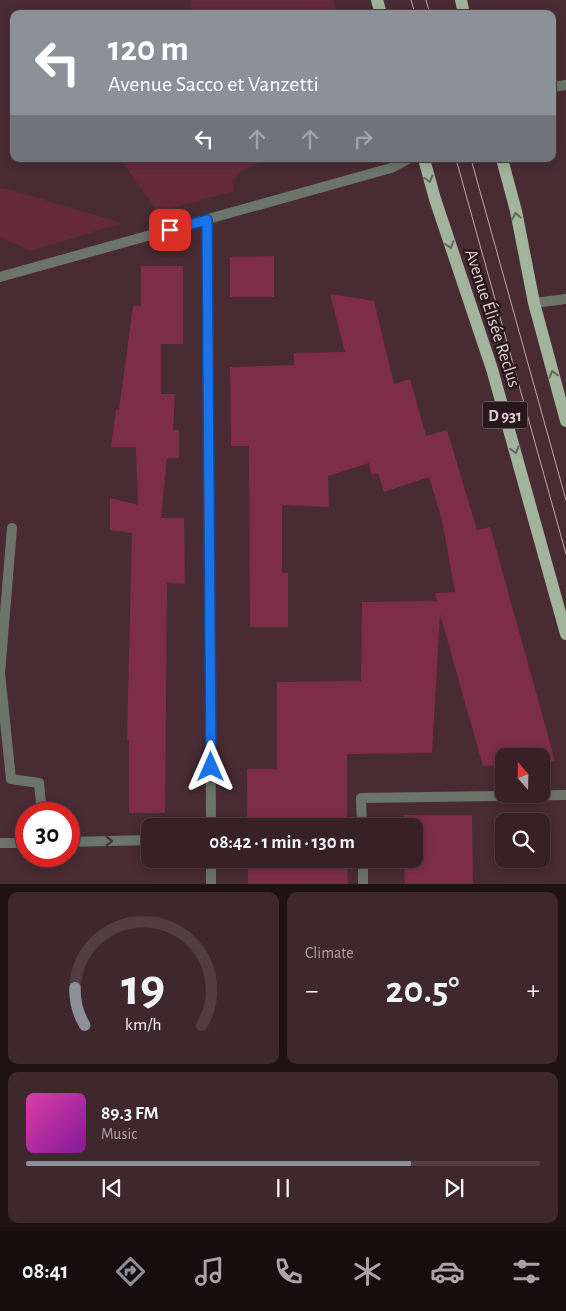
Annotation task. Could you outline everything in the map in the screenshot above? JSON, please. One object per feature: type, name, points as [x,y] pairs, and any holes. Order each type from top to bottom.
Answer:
[{"type":"main road","name":"Avenue Élisée Reclus","points":[[425,162],[435,199],[492,369],[566,634]]},
{"type":"main road","points":[[503,162],[516,212],[534,303],[566,421]]},
{"type":"street","points":[[0,277],[391,168],[402,162]]},
{"type":"street","points":[[207,220],[211,818]]},
{"type":"street","points":[[534,303],[566,299]]},
{"type":"street","points":[[12,528],[0,673],[11,779],[40,783],[41,802]]},
{"type":"street","points":[[362,818],[362,798],[566,795]]},
{"type":"street","points":[[80,842],[141,840]]},
{"type":"street","points":[[0,843],[15,843]]},
{"type":"street","points":[[211,868],[211,884]]},
{"type":"street","points":[[363,868],[363,884]]},
{"type":"shaded area","points":[[190,0],[333,0],[336,10],[191,10]]},
{"type":"shaded area","points":[[122,162],[262,162],[241,171],[232,181],[234,191],[158,212]]},
{"type":"shaded area","points":[[0,188],[122,223],[31,251],[0,237]]},
{"type":"building","points":[[274,256],[274,297],[230,297],[230,257]]},
{"type":"building","points":[[141,266],[183,266],[183,344],[161,344],[161,394],[175,394],[173,430],[179,430],[179,458],[167,458],[161,518],[184,518],[185,584],[167,583],[165,813],[129,813],[129,740],[127,740],[132,533],[110,530],[110,498],[138,505],[136,447],[111,447],[116,410],[119,410],[133,306],[141,306]]},
{"type":"building","points":[[330,294],[374,301],[394,384],[410,379],[426,436],[447,430],[477,530],[490,527],[555,761],[550,761],[550,748],[495,748],[495,765],[483,766],[440,614],[432,753],[347,754],[347,818],[247,818],[247,769],[277,769],[277,682],[361,681],[362,602],[437,601],[435,593],[455,592],[442,520],[429,477],[384,492],[378,473],[372,475],[369,463],[328,476],[329,507],[282,505],[282,573],[288,573],[288,627],[250,627],[249,446],[231,446],[230,367],[294,365],[294,353],[345,352]]},
{"type":"building","points":[[404,815],[472,815],[473,884],[405,884],[404,868],[423,868],[423,818],[404,818]]},
{"type":"building","points":[[248,868],[347,868],[348,884],[248,884]]},
{"type":"tram line","points":[[411,0],[414,10]]},
{"type":"tram line","points":[[426,0],[429,10]]},
{"type":"tram line","points":[[457,162],[566,554]]},
{"type":"tram line","points":[[472,162],[566,500]]},
{"type":"route","points":[[170,230],[207,220],[211,767]]}]
